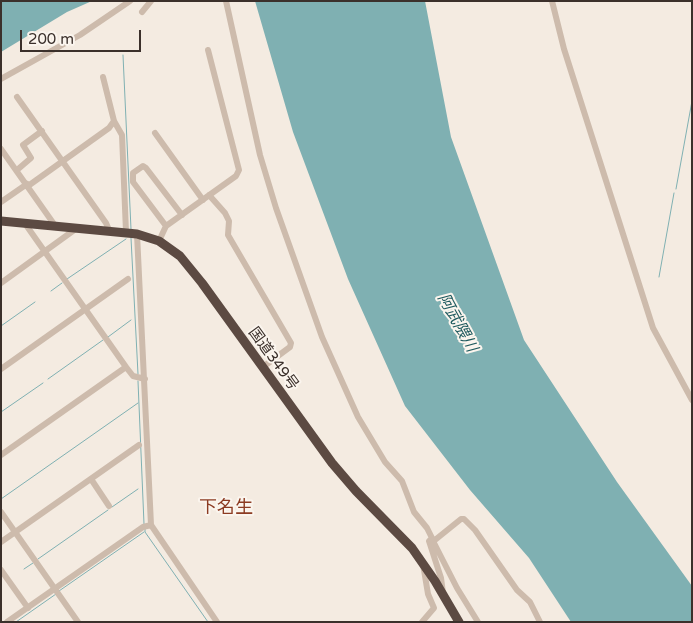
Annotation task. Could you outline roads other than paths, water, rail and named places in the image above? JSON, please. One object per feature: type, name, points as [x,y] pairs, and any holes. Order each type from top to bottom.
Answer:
[{"type":"highway","name":"国道349号","points":[[1,221],[26,225],[132,233],[159,241],[186,262],[341,474],[407,542],[423,563],[459,622]]},
{"type":"street","points":[[1,79],[80,35],[130,1]]},
{"type":"street","points":[[142,12],[151,1]]},
{"type":"street","points":[[226,1],[260,155],[276,208],[325,344],[358,417],[385,462],[402,480],[414,512],[427,528],[432,538],[429,541],[432,542],[442,578],[443,595]]},
{"type":"street","points":[[552,1],[564,49],[652,328],[692,400]]},
{"type":"street","points":[[159,241],[166,226],[236,176],[239,168],[208,50]]},
{"type":"street","points":[[103,77],[114,121],[122,135],[132,233],[144,379],[148,526],[217,622]]},
{"type":"street","points":[[17,97],[106,223],[109,230]]},
{"type":"street","points":[[1,202],[63,162],[109,128],[114,121]]},
{"type":"street","points":[[16,170],[32,158],[23,145],[42,132]]},
{"type":"street","points":[[155,134],[203,200]]},
{"type":"street","points":[[1,149],[56,227]]},
{"type":"street","points":[[166,226],[133,182],[133,173],[143,166],[182,215]]},
{"type":"street","points":[[210,195],[226,214],[229,221],[228,235],[291,343],[290,347],[263,367]]},
{"type":"street","points":[[26,225],[126,367],[136,376],[144,379]]},
{"type":"street","points":[[1,283],[77,228]]},
{"type":"street","points":[[1,369],[128,279]]},
{"type":"street","points":[[1,455],[126,367]]},
{"type":"street","points":[[1,542],[139,445]]},
{"type":"street","points":[[91,479],[109,506]]},
{"type":"street","points":[[1,512],[78,622]]},
{"type":"street","points":[[432,542],[461,519],[466,520],[517,590],[530,602],[540,622]]},
{"type":"street","points":[[7,622],[57,591],[148,526]]},
{"type":"street","points":[[432,542],[478,622]]},
{"type":"street","points":[[422,622],[434,608],[425,585],[423,563]]},
{"type":"street","points":[[1,570],[28,608]]},
{"type":"street","points":[[452,611],[450,614],[453,622]]},
{"type":"water","points":[[1,1],[92,1],[67,12],[1,52]]},
{"type":"water","name":"阿武隈川","points":[[255,1],[425,1],[451,137],[524,340],[617,482],[692,586],[692,622],[571,622],[529,558],[470,490],[405,406],[348,279],[293,132]]},
{"type":"waterway","points":[[123,55],[131,229]]},
{"type":"waterway","points":[[676,189],[692,101]]},
{"type":"waterway","points":[[659,277],[674,193]]},
{"type":"waterway","points":[[131,238],[138,374]]},
{"type":"waterway","points":[[67,279],[126,239]]},
{"type":"waterway","points":[[51,291],[62,283]]},
{"type":"waterway","points":[[1,326],[35,302]]},
{"type":"waterway","points":[[108,337],[131,320]]},
{"type":"waterway","points":[[48,379],[103,340]]},
{"type":"waterway","points":[[138,381],[144,524]]},
{"type":"waterway","points":[[1,412],[43,383]]},
{"type":"waterway","points":[[1,499],[138,403]]},
{"type":"waterway","points":[[112,507],[138,489]]},
{"type":"waterway","points":[[38,559],[108,510]]},
{"type":"waterway","points":[[145,528],[145,532],[208,622]]},
{"type":"waterway","points":[[59,591],[144,532]]},
{"type":"waterway","points":[[24,569],[33,563]]},
{"type":"waterway","points":[[16,622],[56,594]]},
{"type":"district","name":"下名生","points":[[226,508]]}]
